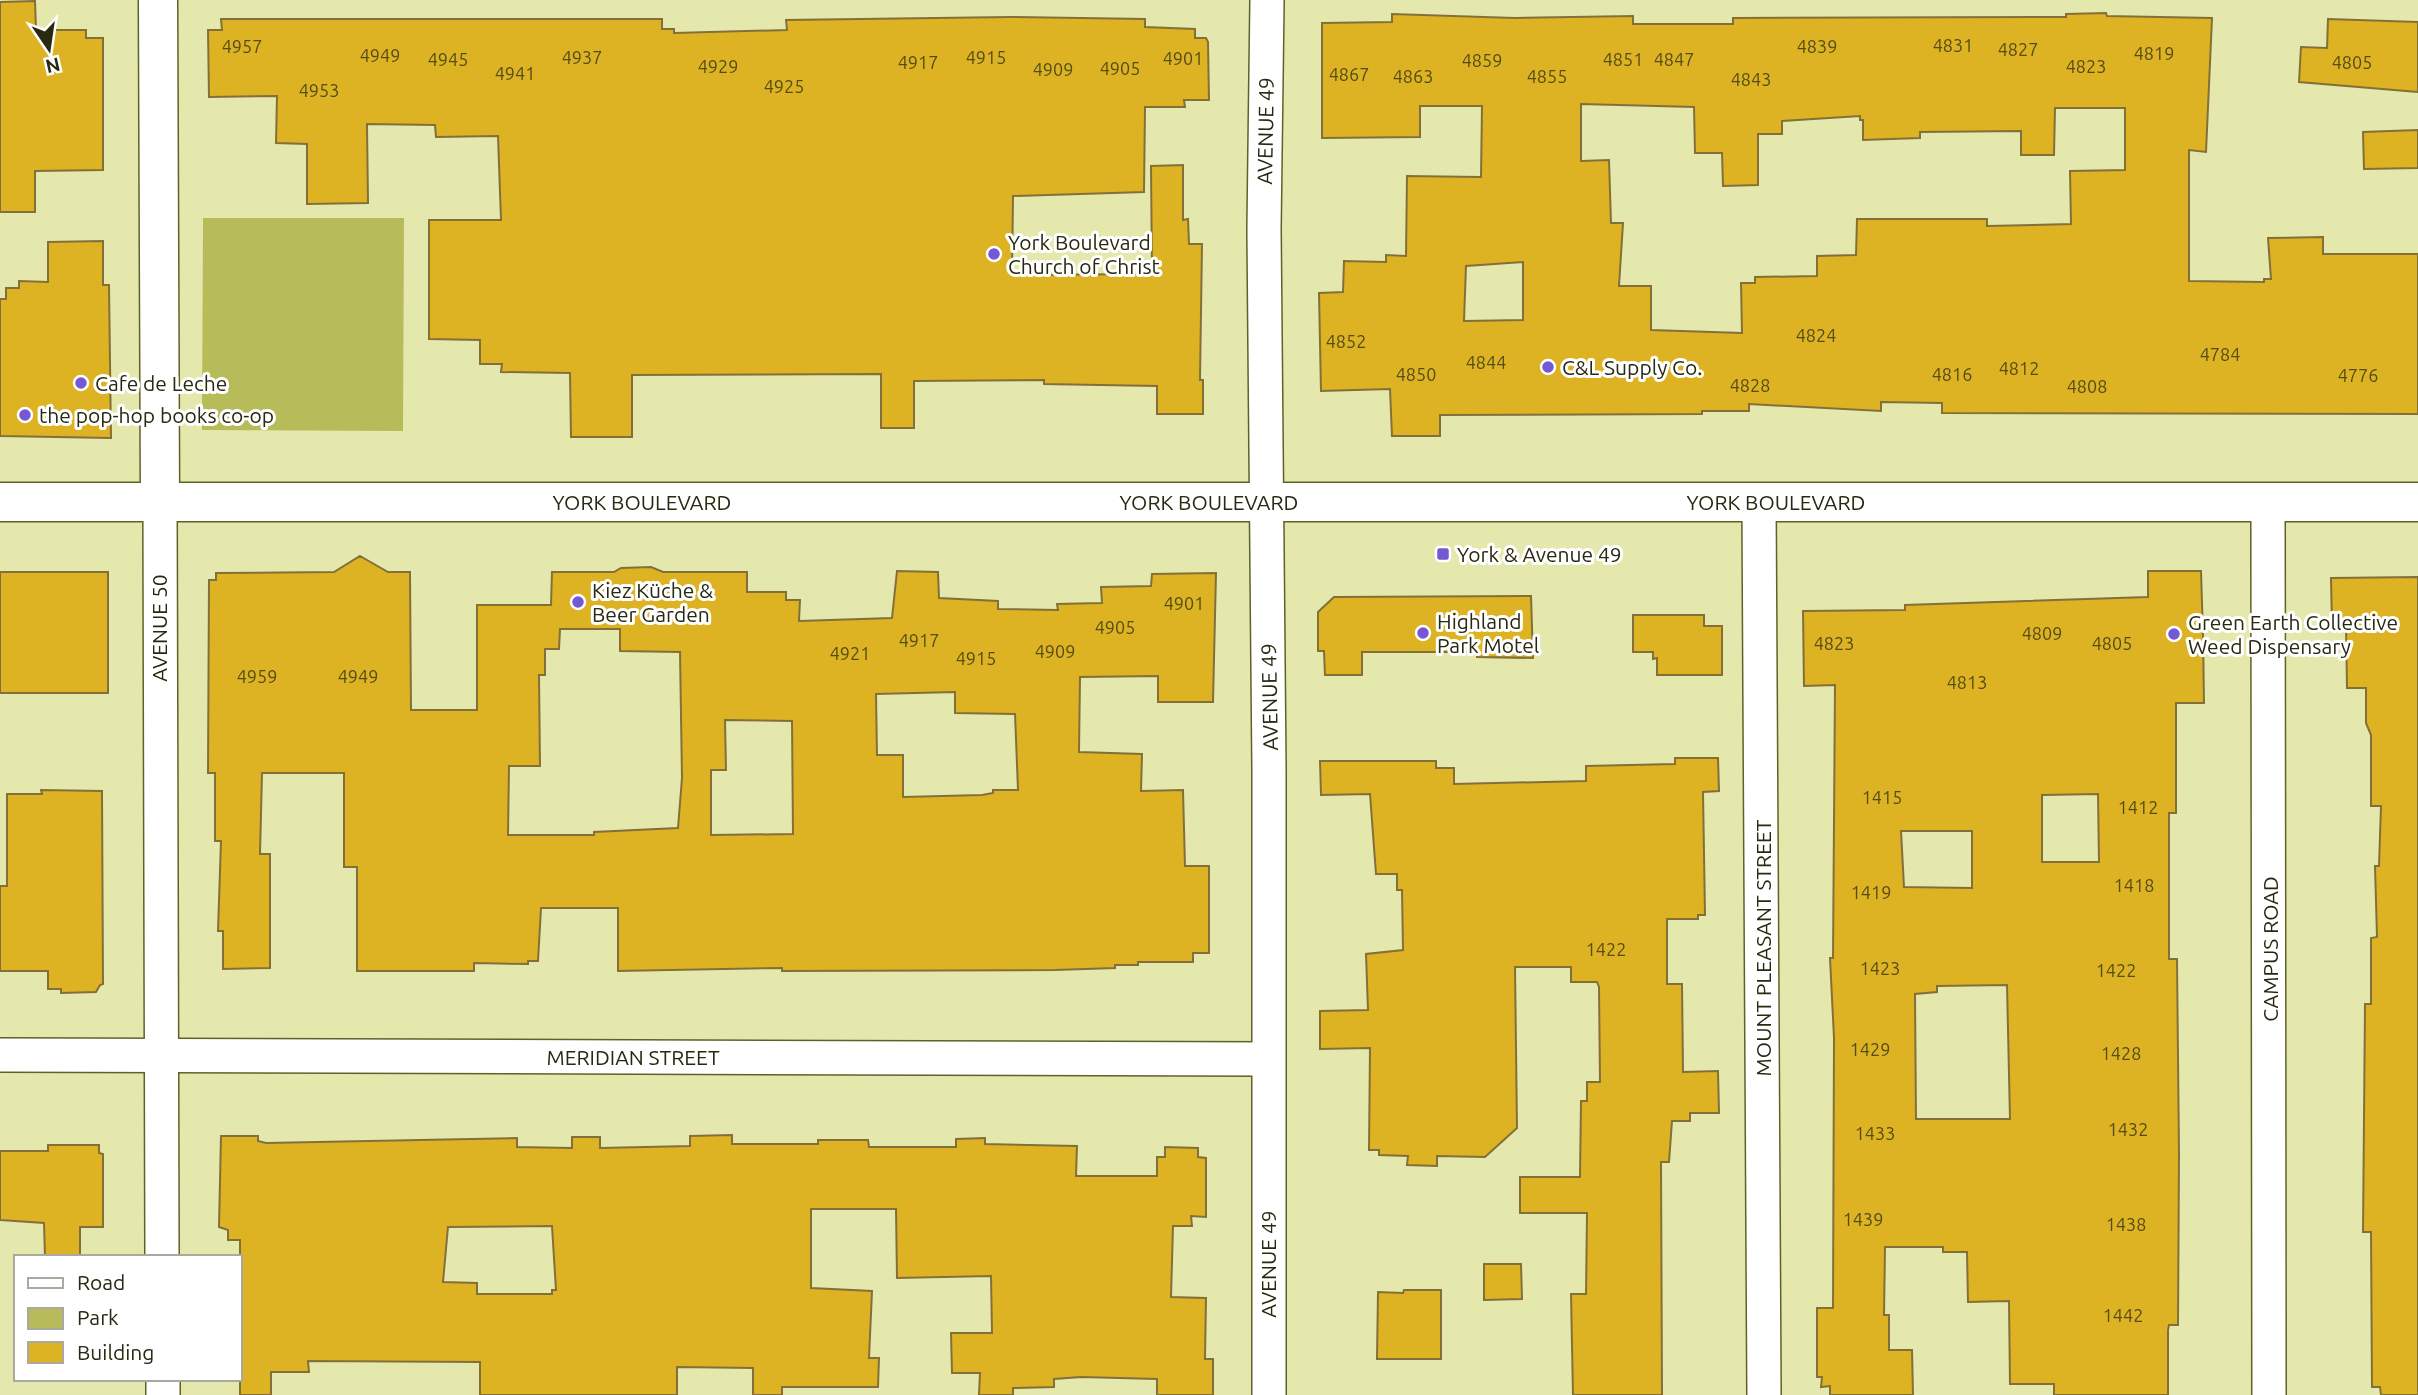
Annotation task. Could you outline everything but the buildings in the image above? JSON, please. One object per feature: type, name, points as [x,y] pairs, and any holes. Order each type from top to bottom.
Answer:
[{"type":"main road","name":"AVENUE 50","points":[[158,0],[160,501]]},
{"type":"main road","name":"YORK BOULEVARD","points":[[0,502],[2418,502]]},
{"type":"street","name":"AVENUE 49","points":[[1267,0],[1264,229],[1269,1395]]},
{"type":"street","name":"AVENUE 50","points":[[160,501],[162,1255]]},
{"type":"street","name":"MOUNT PLEASANT STREET","points":[[1759,502],[1764,1395]]},
{"type":"street","name":"CAMPUS ROAD","points":[[2268,503],[2269,1395]]},
{"type":"street","name":"MERIDIAN STREET","points":[[0,1055],[1267,1059]]},
{"type":"green space","points":[[203,218],[404,218],[403,431],[202,430]]},
{"type":"place","name":"York Boulevard Church of Christ","points":[[994,254]]},
{"type":"place","name":"C&L Supply Co.","points":[[1548,367]]},
{"type":"place","name":"Cafe de Leche","points":[[81,383]]},
{"type":"place","name":"the pop-hop books co-op","points":[[25,415]]},
{"type":"place","name":"York & Avenue 49","points":[[1443,554]]},
{"type":"place","name":"Kiez Küche & Beer Garden","points":[[578,602]]},
{"type":"place","name":"Highland Park Motel","points":[[1423,633]]},
{"type":"place","name":"Green Earth Collective Weed Dispensary","points":[[2174,634]]}]
